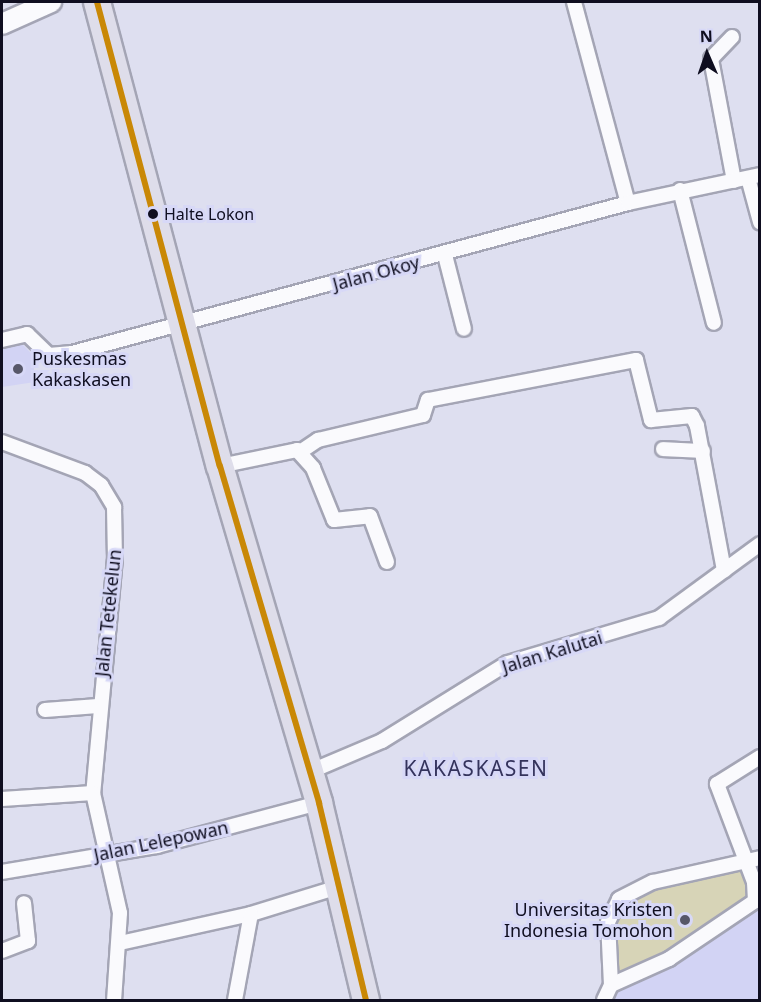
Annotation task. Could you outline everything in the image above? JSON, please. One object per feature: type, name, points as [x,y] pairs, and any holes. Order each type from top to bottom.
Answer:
[{"type":"highway","points":[[97,2],[184,322],[220,466],[319,803],[366,1000]]},
{"type":"street","points":[[2,24],[51,2]]},
{"type":"street","points":[[574,2],[628,203]]},
{"type":"street","points":[[732,37],[711,59],[734,181]]},
{"type":"street","points":[[754,177],[759,222]]},
{"type":"street","name":"Jalan Okoy","points":[[2,340],[32,335],[53,356],[445,255],[628,203],[680,190],[754,177]]},
{"type":"street","points":[[680,190],[714,323]]},
{"type":"street","points":[[445,255],[464,329]]},
{"type":"street","points":[[220,466],[300,452],[318,440],[423,415],[428,399],[631,360],[638,365],[651,420],[692,416],[703,451],[724,570]]},
{"type":"street","name":"Jalan Tetekelun","points":[[2,442],[85,473],[101,484],[114,507],[115,558],[98,706],[93,793],[120,913],[120,943],[114,1000]]},
{"type":"street","points":[[663,449],[703,451]]},
{"type":"street","points":[[300,452],[330,516],[339,520],[369,514],[387,562]]},
{"type":"street","name":"Jalan Kalutai","points":[[309,772],[382,741],[508,663],[659,618],[759,544]]},
{"type":"street","points":[[45,710],[98,706]]},
{"type":"street","points":[[611,985],[669,959],[755,901],[717,784],[722,776],[759,757]]},
{"type":"street","points":[[2,799],[93,793]]},
{"type":"street","name":"Jalan Lelepowan","points":[[2,872],[157,846],[319,803]]},
{"type":"street","points":[[604,1000],[611,985],[608,922],[619,899],[653,882],[759,858]]},
{"type":"street","points":[[120,943],[251,914],[338,887]]},
{"type":"street","points":[[2,951],[28,941],[24,903]]},
{"type":"street","points":[[235,1000],[251,914]]},
{"type":"shaded area","name":"Puskesmas Kakaskasen","points":[[20,342],[33,355],[35,382],[2,387],[2,346]]},
{"type":"shaded area","name":"Universitas Kristen Indonesia Tomohon","points":[[759,860],[759,1000],[603,1000]]},
{"type":"shaded area","points":[[743,861],[754,882],[748,906],[611,985],[613,910],[619,899]]},
{"type":"transit line","points":[[97,2],[220,466],[319,803],[366,1000]]},
{"type":"place","name":"Halte Lokon","points":[[153,214]]},
{"type":"place","name":"Puskesmas Kakaskasen","points":[[18,369]]},
{"type":"place","name":"Universitas Kristen Indonesia Tomohon","points":[[685,920]]},
{"type":"district","name":"KAKASKASEN","points":[[476,768]]}]
